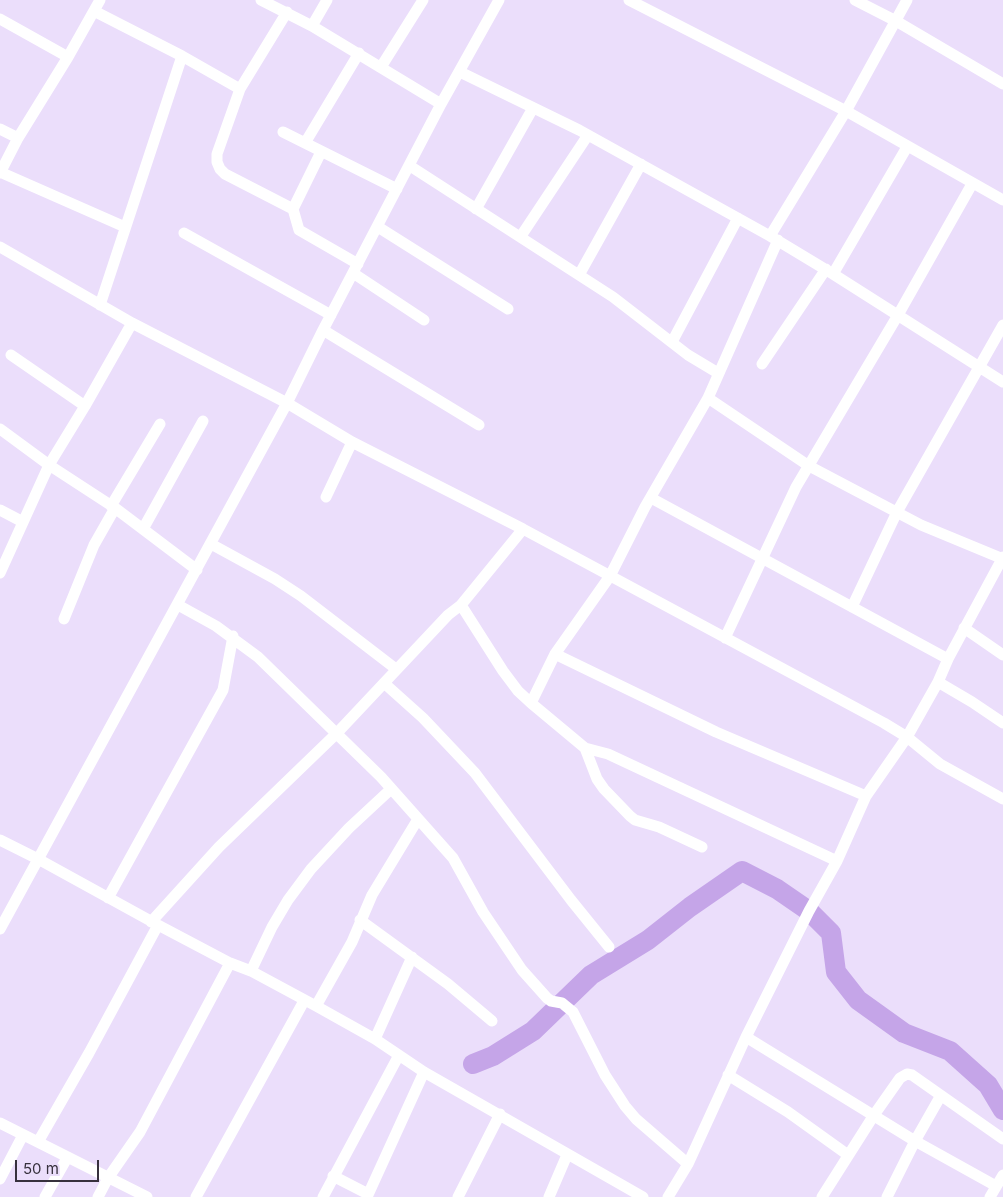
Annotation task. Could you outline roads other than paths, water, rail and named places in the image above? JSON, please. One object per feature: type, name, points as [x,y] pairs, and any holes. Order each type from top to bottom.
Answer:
[{"type":"street","points":[[100,0],[68,57],[18,138],[0,173],[125,227]]},
{"type":"street","points":[[261,0],[287,12],[359,53],[441,104]]},
{"type":"street","points":[[312,26],[327,0]]},
{"type":"street","points":[[381,67],[423,0]]},
{"type":"street","points":[[0,929],[287,403],[441,104],[499,0]]},
{"type":"street","points":[[629,0],[846,111],[1003,200]]},
{"type":"street","points":[[855,0],[896,21],[1003,84]]},
{"type":"street","points":[[531,703],[555,654],[610,576],[651,498],[708,398],[774,238],[907,0]]},
{"type":"street","points":[[94,11],[182,56],[240,89]]},
{"type":"street","points":[[287,12],[240,89],[217,154],[217,162],[220,169],[226,174],[293,209]]},
{"type":"street","points":[[0,20],[68,57]]},
{"type":"street","points":[[305,143],[359,53]]},
{"type":"street","points":[[100,305],[182,56]]},
{"type":"street","points":[[460,72],[588,135],[774,238],[830,271],[1003,382]]},
{"type":"street","points":[[476,209],[533,108]]},
{"type":"street","points":[[0,129],[18,138]]},
{"type":"street","points":[[283,132],[397,189]]},
{"type":"street","points":[[521,236],[588,135]]},
{"type":"street","points":[[762,364],[830,271],[907,147]]},
{"type":"street","points":[[321,152],[293,209],[299,230],[424,320]]},
{"type":"street","points":[[580,275],[641,164]]},
{"type":"street","points":[[410,166],[613,296],[688,355],[718,373]]},
{"type":"street","points":[[724,638],[796,487],[898,315],[972,184]]},
{"type":"street","points":[[672,342],[738,218]]},
{"type":"street","points":[[378,226],[508,309]]},
{"type":"street","points":[[184,233],[331,315]]},
{"type":"street","points":[[0,247],[100,305],[287,403],[352,442],[523,529],[884,722],[908,737],[940,764],[1003,799]]},
{"type":"street","points":[[0,573],[49,465],[85,406],[132,322]]},
{"type":"street","points":[[852,607],[897,512],[1003,325]]},
{"type":"street","points":[[323,330],[479,425]]},
{"type":"street","points":[[12,355],[85,406]]},
{"type":"street","points":[[668,1197],[688,1164],[746,1037],[809,911],[837,861],[866,796],[908,737],[938,682],[964,628],[1003,558],[921,525],[808,466],[708,398]]},
{"type":"street","points":[[143,529],[203,421]]},
{"type":"street","points":[[64,619],[94,545],[113,507],[160,424]]},
{"type":"street","points":[[0,429],[49,465],[113,507],[197,570]]},
{"type":"street","points":[[326,497],[352,442]]},
{"type":"street","points":[[651,498],[948,659]]},
{"type":"street","points":[[0,510],[22,522]]},
{"type":"street","points":[[38,1142],[90,1053],[154,923],[218,847],[337,733],[448,615],[461,605],[523,529]]},
{"type":"street","points":[[211,544],[275,579],[301,596],[396,670]]},
{"type":"street","points":[[178,605],[232,636],[258,656],[392,789],[453,858],[483,912],[522,970],[547,998],[551,1001],[562,1003],[573,1012],[605,1075],[636,1120],[688,1164]]},
{"type":"street","points":[[461,605],[518,691],[585,748],[608,754],[837,861]]},
{"type":"street","points":[[964,628],[1003,655]]},
{"type":"street","points":[[108,898],[223,690],[232,636]]},
{"type":"street","points":[[555,654],[716,732],[866,796]]},
{"type":"street","points":[[938,682],[1003,722]]},
{"type":"street","points":[[384,683],[423,718],[475,773],[609,947]]},
{"type":"street","points":[[585,748],[597,779],[630,816],[635,820],[677,834],[702,847]]},
{"type":"street","points":[[251,971],[272,927],[288,900],[311,869],[349,828],[392,789]]},
{"type":"street","points":[[316,1006],[352,942],[372,895],[418,819]]},
{"type":"street","points":[[0,840],[230,963],[251,971],[316,1006],[375,1039],[424,1072],[643,1197]]},
{"type":"street","points":[[360,920],[448,984],[492,1021]]},
{"type":"street","points":[[375,1039],[412,958]]},
{"type":"street","points":[[98,1197],[108,1178],[140,1132],[230,963]]},
{"type":"street","points":[[196,1197],[304,1001]]},
{"type":"street","points":[[746,1037],[915,1141],[996,1186]]},
{"type":"street","points":[[323,1197],[399,1055]]},
{"type":"street","points":[[333,1176],[367,1196],[424,1072]]},
{"type":"street","points":[[822,1197],[874,1115],[900,1078],[907,1074],[912,1075],[1003,1139]]},
{"type":"street","points":[[728,1075],[788,1112],[848,1155]]},
{"type":"street","points":[[890,1196],[915,1141],[940,1096]]},
{"type":"street","points":[[458,1197],[500,1114]]},
{"type":"street","points":[[0,1123],[147,1197]]},
{"type":"street","points":[[0,1179],[23,1135]]},
{"type":"street","points":[[548,1197],[567,1155]]},
{"type":"street","points":[[45,1197],[67,1158]]},
{"type":"street","points":[[990,1197],[1003,1175]]},
{"type":"waterway","points":[[473,1064],[493,1056],[533,1031],[591,975],[648,940],[690,907],[742,871],[777,889],[809,911],[831,933],[836,972],[858,1000],[904,1033],[950,1051],[988,1085],[1003,1110]]}]
